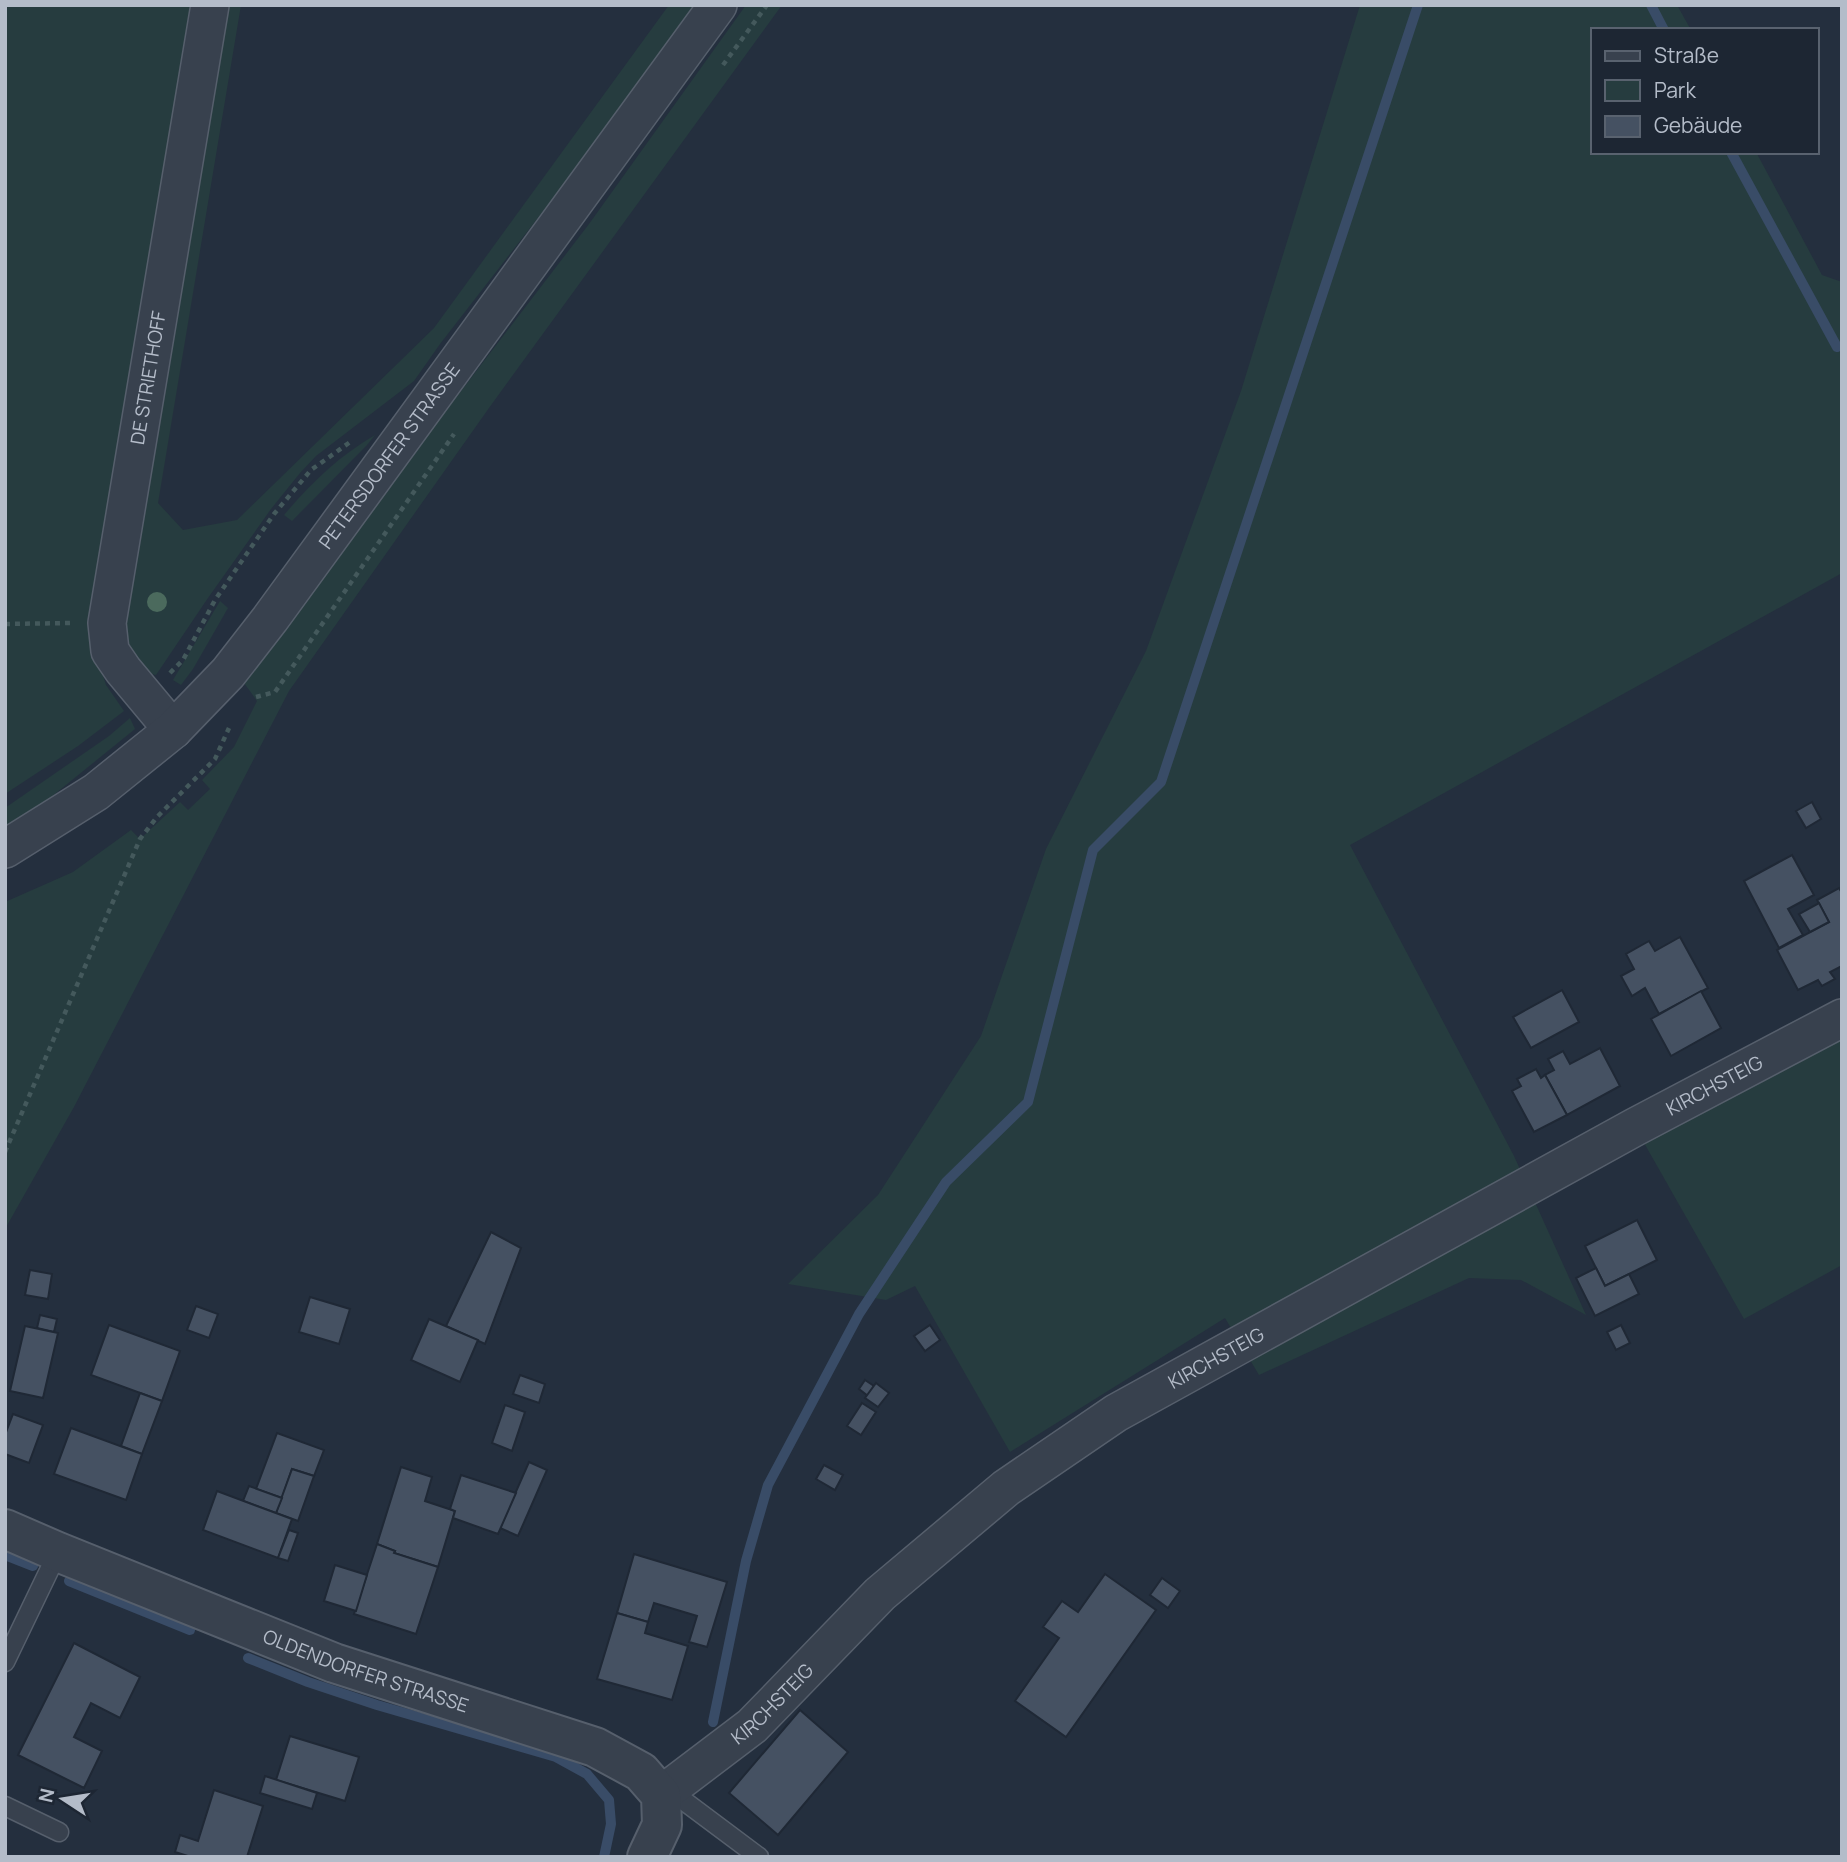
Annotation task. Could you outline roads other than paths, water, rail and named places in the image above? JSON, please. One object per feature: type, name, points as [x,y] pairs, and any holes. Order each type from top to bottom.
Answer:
[{"type":"street","name":"DE STRIETHOFF","points":[[173,730],[110,651],[107,623],[211,5]]},
{"type":"street","name":"PETERSDORFER STRASSE","points":[[5,849],[96,792],[173,730],[228,673],[718,5]]},
{"type":"street","name":"KIRCHSTEIG","points":[[665,1792],[751,1726],[880,1594],[901,1576],[1006,1488],[1116,1413],[1635,1127],[1842,1018]]},
{"type":"street","name":"OLDENDORFER STRASSE","points":[[5,1529],[334,1663],[596,1747],[641,1772],[665,1792]]},
{"type":"street","points":[[647,1857],[662,1825],[665,1792]]},
{"type":"lane","points":[[5,1662],[58,1552]]},
{"type":"lane","points":[[665,1792],[759,1857]]},
{"type":"lane","points":[[5,1806],[59,1832]]},
{"type":"waterway","points":[[713,1722],[746,1561],[768,1485],[859,1314],[946,1182],[1028,1102],[1093,850],[1161,782],[1418,5]]},
{"type":"waterway","points":[[1651,5],[1663,28]]},
{"type":"waterway","points":[[1732,154],[1837,347]]},
{"type":"waterway","points":[[5,1555],[33,1566]]},
{"type":"waterway","points":[[69,1581],[190,1630]]},
{"type":"waterway","points":[[248,1658],[377,1705],[556,1757],[587,1774],[609,1800],[611,1824],[604,1857]]}]
